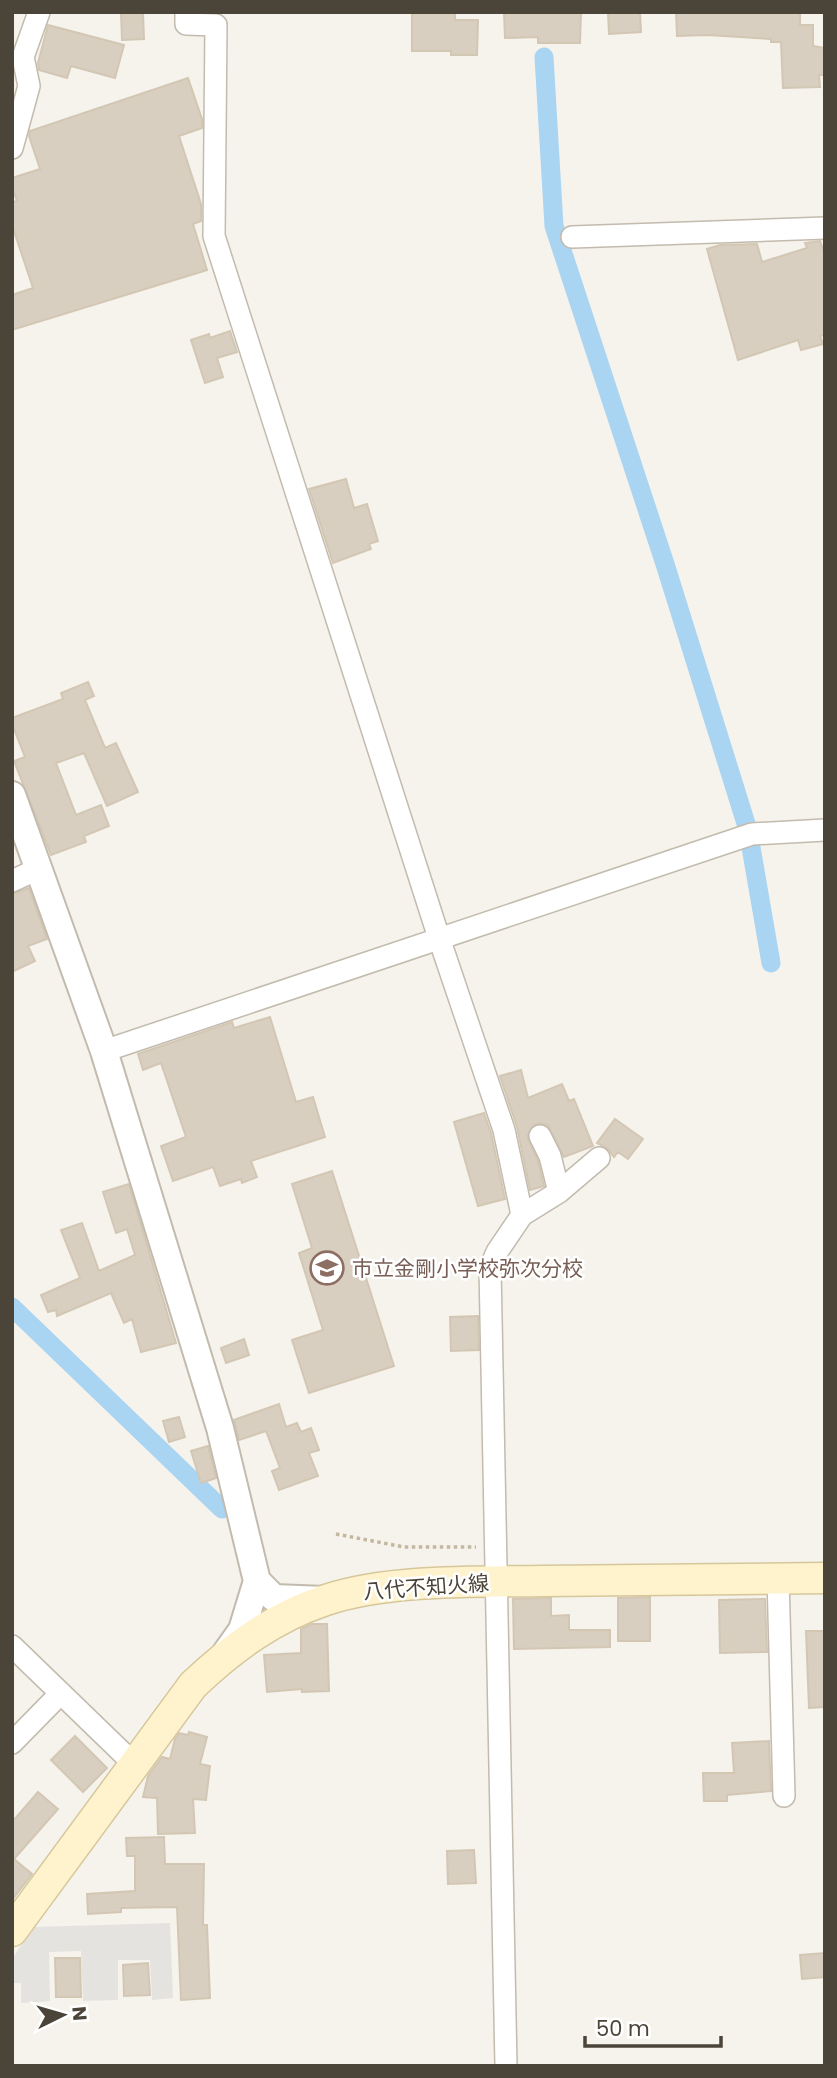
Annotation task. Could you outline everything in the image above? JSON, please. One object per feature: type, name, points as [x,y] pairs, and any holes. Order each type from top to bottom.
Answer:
[{"type":"main road","name":"八代不知火線","points":[[12,1931],[193,1685],[225,1654],[261,1629],[326,1600],[374,1587],[496,1582],[825,1578]]},
{"type":"street","points":[[12,148],[29,86],[23,57],[40,12]]},
{"type":"street","points":[[186,12],[186,24],[216,26],[214,236],[503,1130],[522,1215]]},
{"type":"street","points":[[572,237],[825,228]]},
{"type":"street","points":[[12,795],[104,1051],[220,1428],[257,1581],[242,1630],[225,1654]]},
{"type":"street","points":[[104,1051],[752,834],[825,830]]},
{"type":"street","points":[[12,881],[38,869]]},
{"type":"street","points":[[540,1136],[550,1156],[559,1192]]},
{"type":"street","points":[[506,2066],[490,1268],[497,1252],[522,1215],[559,1192],[599,1158]]},
{"type":"street","points":[[778,1578],[784,1796]]},
{"type":"street","points":[[257,1581],[274,1598],[326,1600]]},
{"type":"street","points":[[12,1646],[134,1763]]},
{"type":"street","points":[[12,1743],[61,1693]]},
{"type":"path","points":[[336,1534],[404,1547],[495,1546]]},
{"type":"shaded area","points":[[170,1923],[173,1998],[152,2000],[150,1960],[118,1960],[118,2000],[83,2001],[81,1951],[49,1952],[50,2001],[21,2003],[21,1983],[12,1983],[12,1959],[33,1927]]},
{"type":"building","points":[[121,12],[143,12],[144,39],[122,40]]},
{"type":"building","points":[[412,12],[455,12],[455,20],[478,20],[477,55],[451,55],[451,51],[412,51]]},
{"type":"building","points":[[504,12],[581,12],[580,43],[538,43],[538,37],[505,38]]},
{"type":"building","points":[[608,12],[640,12],[641,32],[609,34]]},
{"type":"building","points":[[676,12],[800,12],[800,25],[813,25],[813,46],[825,48],[825,75],[819,75],[820,87],[783,88],[781,42],[707,35],[677,36]]},
{"type":"building","points":[[48,25],[124,45],[115,78],[71,66],[67,78],[39,70],[38,63]]},
{"type":"building","points":[[188,78],[202,119],[202,128],[179,136],[201,204],[201,221],[193,224],[207,270],[12,330],[12,295],[33,288],[12,225],[12,202],[17,201],[12,178],[40,169],[29,136],[30,131]]},
{"type":"building","points":[[820,241],[825,255],[825,335],[820,336],[823,344],[801,350],[798,340],[738,360],[707,249],[720,245],[757,244],[762,262],[807,248],[805,243]]},
{"type":"building","points":[[230,331],[237,352],[217,358],[223,377],[205,383],[191,340],[209,334],[210,338]]},
{"type":"building","points":[[346,479],[354,508],[367,504],[378,541],[369,544],[371,549],[333,563],[309,489]]},
{"type":"building","points":[[88,682],[94,696],[85,700],[105,748],[116,743],[138,792],[107,806],[84,753],[56,763],[76,815],[101,805],[109,826],[84,836],[86,842],[51,855],[14,761],[25,757],[12,718],[63,699],[61,693]]},
{"type":"building","points":[[29,888],[47,939],[28,946],[35,961],[12,972],[12,894]]},
{"type":"building","points":[[270,1017],[296,1102],[313,1097],[325,1137],[251,1161],[257,1177],[242,1183],[241,1179],[220,1186],[213,1167],[173,1181],[161,1146],[186,1137],[161,1063],[143,1070],[138,1054],[232,1022],[234,1028]]},
{"type":"building","points":[[521,1070],[528,1098],[562,1084],[569,1101],[574,1099],[593,1146],[564,1157],[548,1125],[534,1125],[527,1136],[538,1161],[544,1186],[530,1190],[517,1127],[500,1076]]},
{"type":"building","points":[[484,1113],[505,1199],[478,1206],[454,1122]]},
{"type":"building","points":[[615,1119],[643,1139],[628,1159],[618,1152],[614,1157],[608,1149],[597,1143]]},
{"type":"building","points":[[332,1171],[394,1366],[309,1393],[292,1340],[323,1330],[299,1253],[312,1248],[292,1184]]},
{"type":"building","points":[[129,1184],[176,1343],[141,1352],[132,1319],[124,1323],[111,1293],[57,1316],[56,1310],[48,1312],[41,1295],[80,1278],[61,1230],[82,1223],[99,1271],[135,1255],[127,1229],[116,1233],[103,1192]]},
{"type":"building","points":[[478,1316],[479,1350],[451,1351],[450,1317]]},
{"type":"building","points":[[244,1339],[249,1355],[226,1363],[221,1348]]},
{"type":"building","points":[[279,1404],[286,1427],[297,1423],[301,1432],[311,1428],[319,1450],[309,1453],[318,1476],[279,1490],[272,1471],[280,1468],[266,1431],[239,1440],[234,1420]]},
{"type":"building","points":[[179,1417],[185,1437],[169,1442],[163,1421]]},
{"type":"building","points":[[208,1446],[216,1478],[201,1483],[191,1451]]},
{"type":"building","points":[[650,1597],[650,1641],[618,1641],[618,1598]]},
{"type":"building","points":[[551,1598],[551,1616],[569,1615],[569,1630],[610,1630],[610,1647],[514,1649],[513,1599]]},
{"type":"building","points":[[765,1599],[767,1652],[720,1653],[719,1600]]},
{"type":"building","points":[[312,1624],[327,1624],[329,1691],[302,1692],[302,1689],[267,1692],[264,1655],[301,1653],[301,1629]]},
{"type":"building","points":[[806,1631],[825,1631],[825,1707],[809,1708]]},
{"type":"building","points":[[189,1732],[207,1737],[200,1764],[210,1766],[206,1800],[193,1799],[195,1833],[158,1834],[157,1798],[143,1797],[148,1776],[162,1757],[170,1759],[179,1733],[188,1735]]},
{"type":"building","points":[[75,1736],[107,1768],[83,1792],[51,1760]]},
{"type":"building","points":[[769,1741],[771,1791],[727,1795],[727,1801],[704,1801],[703,1773],[734,1773],[732,1743]]},
{"type":"building","points":[[38,1792],[58,1809],[14,1859],[32,1874],[12,1900],[12,1822]]},
{"type":"building","points":[[164,1837],[165,1864],[204,1864],[203,1925],[207,1925],[210,1998],[181,2000],[177,1907],[121,1908],[121,1912],[88,1914],[87,1894],[135,1891],[135,1856],[127,1856],[126,1838]]},
{"type":"building","points":[[474,1850],[476,1883],[448,1884],[447,1851]]},
{"type":"building","points":[[825,1953],[825,1977],[802,1979],[800,1955]]},
{"type":"building","points":[[55,1958],[80,1958],[81,1997],[56,1997]]},
{"type":"building","points":[[148,1963],[150,1995],[124,1996],[123,1965]]},
{"type":"waterway","points":[[544,57],[554,226],[665,564],[748,830],[771,963]]},
{"type":"waterway","points":[[12,1307],[222,1509]]},
{"type":"place","name":"市立金剛小学校弥次分校","points":[[327,1268]]}]
